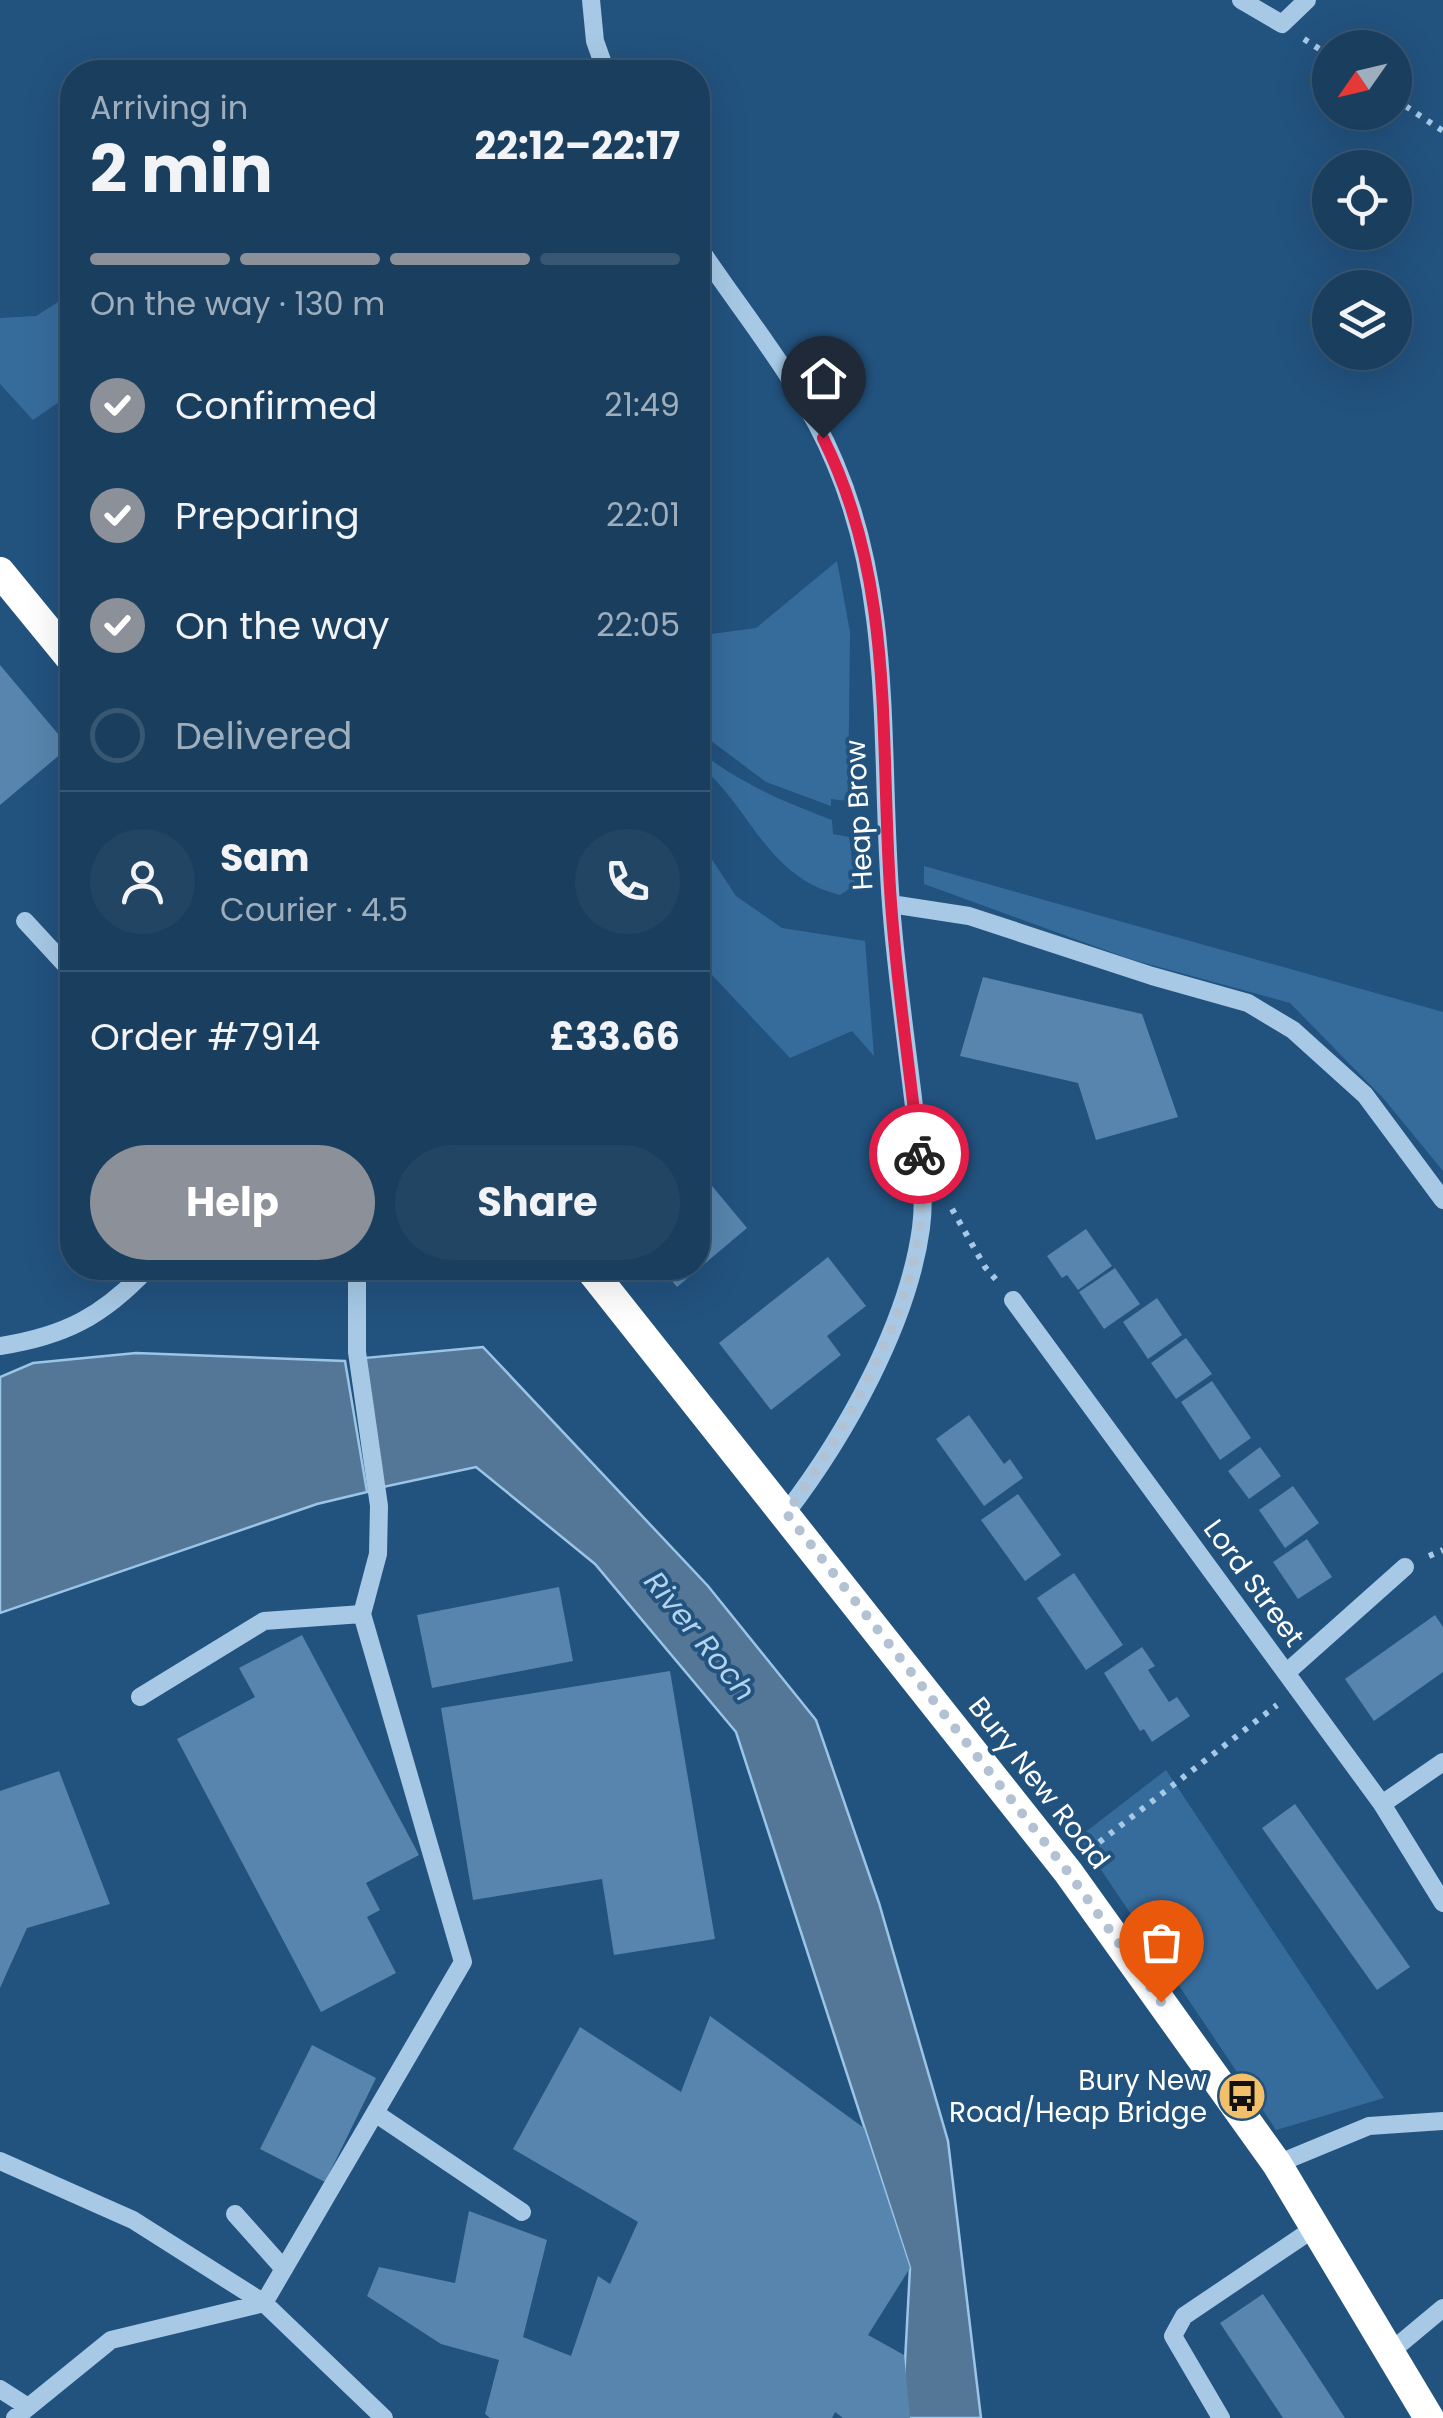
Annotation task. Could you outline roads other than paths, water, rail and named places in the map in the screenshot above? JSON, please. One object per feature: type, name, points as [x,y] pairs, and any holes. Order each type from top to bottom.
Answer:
[{"type":"highway","points":[[0,572],[60,645]]},
{"type":"highway","name":"Bury New Road","points":[[599,1280],[1068,1872],[1277,2164],[1429,2418]]},
{"type":"street","points":[[591,0],[595,41],[602,60]]},
{"type":"street","points":[[1241,0],[1282,24],[1308,0]]},
{"type":"street","name":"Heap Brow","points":[[710,263],[797,388],[836,464],[867,562],[878,622],[891,904],[921,1165],[922,1224],[912,1275],[892,1332],[812,1480],[786,1513]]},
{"type":"street","points":[[891,904],[969,916],[1248,1003],[1293,1030],[1365,1094],[1443,1200]]},
{"type":"street","points":[[25,921],[60,959]]},
{"type":"street","points":[[0,1346],[48,1337],[100,1313],[135,1280]]},
{"type":"street","points":[[0,2389],[22,2413],[111,2340],[264,2302],[463,1962],[362,1614],[378,1554],[380,1506],[357,1352],[357,1280]]},
{"type":"street","name":"Lord Street","points":[[1013,1300],[1382,1804],[1443,1903]]},
{"type":"street","points":[[1286,1673],[1405,1567]]},
{"type":"street","points":[[140,1697],[264,1621],[362,1614]]},
{"type":"street","points":[[1382,1804],[1443,1762]]},
{"type":"street","points":[[375,2113],[522,2212]]},
{"type":"street","points":[[1277,2164],[1369,2126],[1443,2121]]},
{"type":"street","points":[[0,2161],[134,2220],[264,2302],[384,2418]]},
{"type":"street","points":[[235,2214],[284,2269]]},
{"type":"street","points":[[1221,2418],[1173,2336],[1184,2316],[1316,2227]]},
{"type":"street","points":[[1389,2353],[1443,2308]]},
{"type":"water","name":"River Roch","points":[[483,1347],[708,1586],[816,1720],[879,1903],[948,2141],[981,2418],[902,2418],[910,2268],[736,1732],[595,1564],[476,1467],[383,1487],[364,1358]]},
{"type":"water","points":[[136,1353],[345,1361],[367,1492],[317,1504],[0,1613],[0,1377],[33,1363]]},
{"type":"place","name":"Bury New Road/Heap Bridge","points":[[1242,2096]]}]
